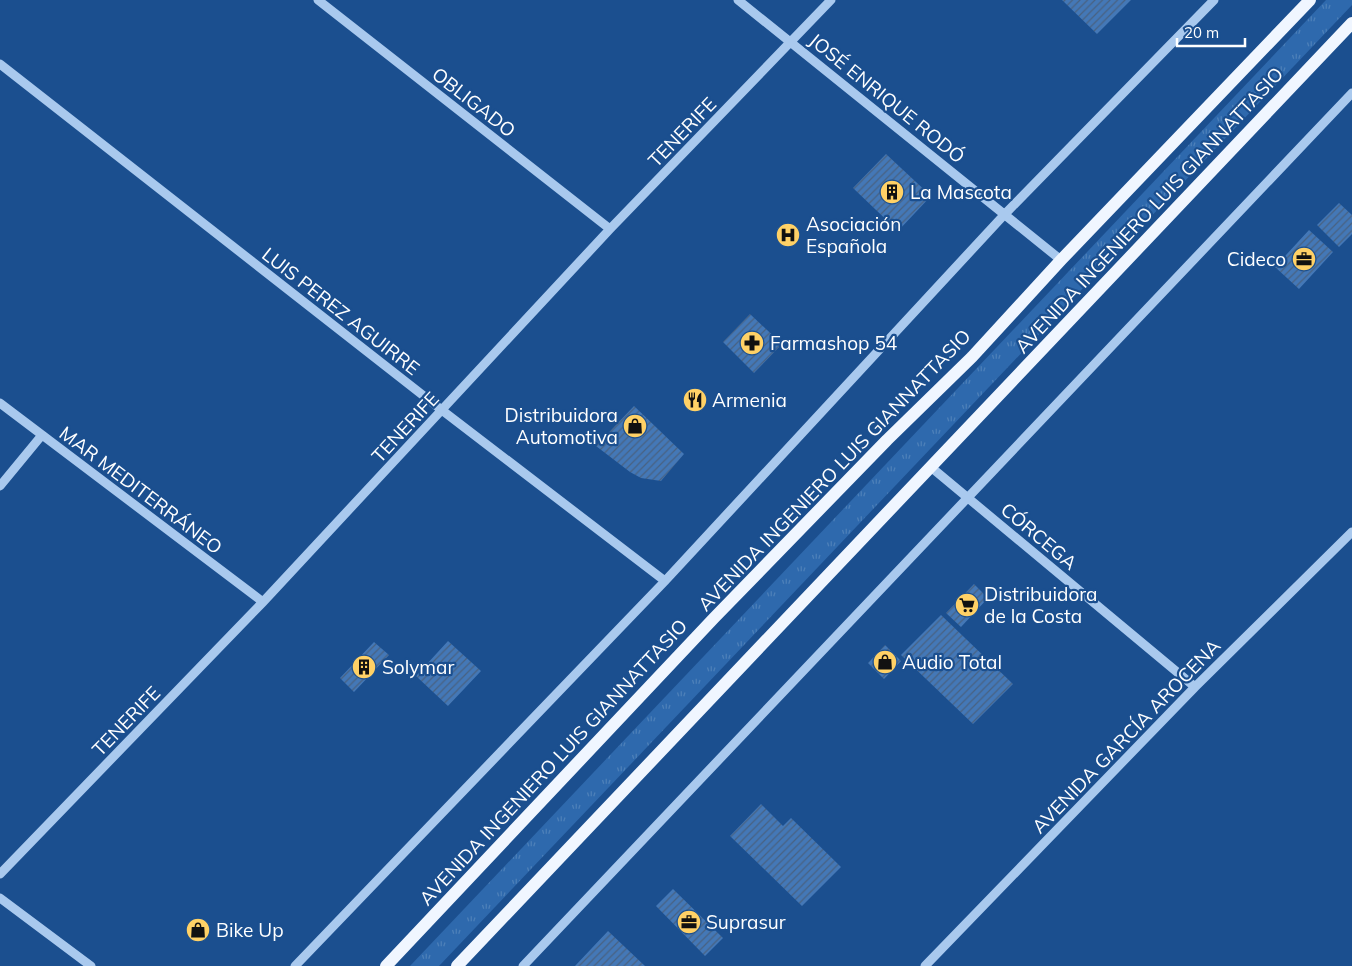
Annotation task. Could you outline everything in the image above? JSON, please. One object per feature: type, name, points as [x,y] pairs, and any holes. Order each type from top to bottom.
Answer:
[{"type":"main road","name":"AVENIDA INGENIERO LUIS GIANNATTASIO","points":[[386,966],[714,618],[887,440],[972,357],[1061,260],[1310,0]]},
{"type":"main road","name":"AVENIDA INGENIERO LUIS GIANNATTASIO","points":[[457,966],[932,468],[1352,23]]},
{"type":"street","name":"OBLIGADO","points":[[318,0],[610,229]]},
{"type":"street","name":"JOSÉ ENRIQUE RODÓ","points":[[738,0],[1061,260]]},
{"type":"street","name":"TENERIFE","points":[[0,874],[263,602],[610,229],[831,0]]},
{"type":"street","points":[[295,966],[665,581],[1004,215],[1214,0]]},
{"type":"street","name":"LUIS PEREZ AGUIRRE","points":[[0,64],[442,411],[665,581]]},
{"type":"street","points":[[523,966],[1352,93]]},
{"type":"street","name":"MAR MEDITERRÁNEO","points":[[0,402],[263,602]]},
{"type":"street","points":[[0,486],[42,435]]},
{"type":"street","name":"CÓRCEGA","points":[[932,468],[1195,687]]},
{"type":"street","name":"AVENIDA GARCÍA AROCENA","points":[[925,966],[1195,687],[1352,532]]},
{"type":"street","points":[[0,898],[91,966]]},
{"type":"green space","points":[[1326,0],[1352,0],[1352,5],[439,966],[410,966]]},
{"type":"building","points":[[1062,0],[1131,0],[1097,34]]},
{"type":"building","name":"La Mascota","points":[[886,154],[931,196],[898,231],[853,188]]},
{"type":"building","points":[[1339,203],[1352,215],[1352,234],[1339,247],[1317,225]]},
{"type":"building","name":"Cideco","points":[[1309,230],[1333,252],[1299,289],[1275,267]]},
{"type":"building","name":"Farmashop 54","points":[[750,314],[782,344],[754,373],[723,342]]},
{"type":"building","name":"Distribuidora Automotiva","points":[[634,406],[684,454],[661,481],[641,478],[596,446]]},
{"type":"building","name":"Distribuidora de la Costa","points":[[974,584],[988,598],[961,627],[946,613]]},
{"type":"building","points":[[941,615],[1013,684],[973,724],[901,655]]},
{"type":"building","points":[[448,641],[481,671],[448,706],[416,676]]},
{"type":"building","name":"Solymar","points":[[374,642],[389,655],[354,692],[340,678]]},
{"type":"building","name":"Audio Total","points":[[885,645],[901,661],[884,679],[868,663]]},
{"type":"building","points":[[761,804],[783,826],[791,818],[841,867],[802,906],[730,836]]},
{"type":"building","name":"Suprasur","points":[[673,889],[723,938],[705,956],[656,906]]},
{"type":"building","points":[[608,931],[645,966],[575,966]]},
{"type":"place","name":"La Mascota","points":[[892,192]]},
{"type":"place","name":"Asociación Española","points":[[788,235]]},
{"type":"place","name":"Cideco","points":[[1304,259]]},
{"type":"place","name":"Farmashop 54","points":[[752,343]]},
{"type":"place","name":"Armenia","points":[[695,400]]},
{"type":"place","name":"Distribuidora Automotiva","points":[[635,426]]},
{"type":"place","name":"Distribuidora de la Costa","points":[[967,605]]},
{"type":"place","name":"Audio Total","points":[[885,662]]},
{"type":"place","name":"Solymar","points":[[364,667]]},
{"type":"place","name":"Suprasur","points":[[689,922]]},
{"type":"place","name":"Bike Up","points":[[198,930]]}]
